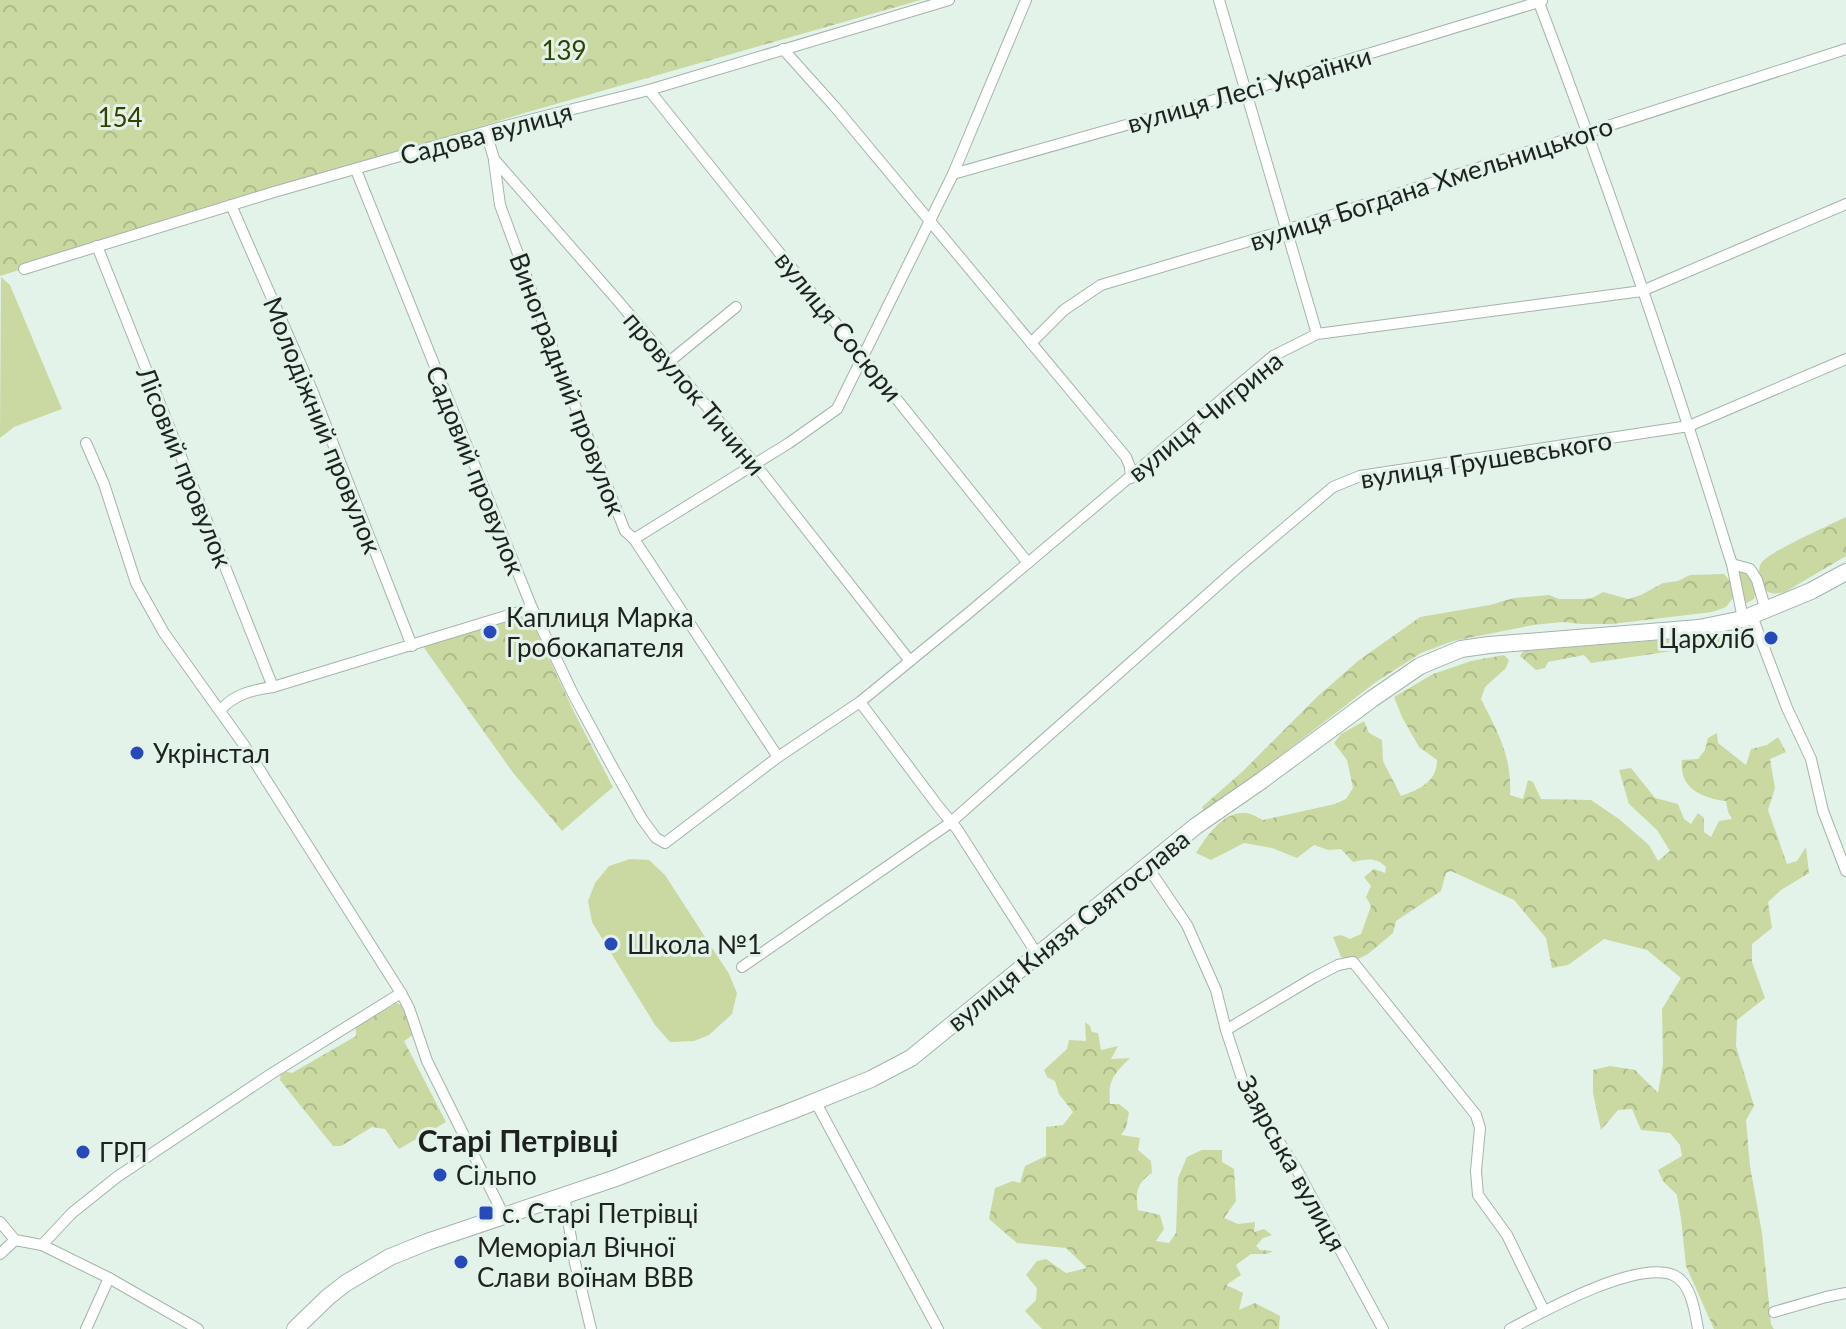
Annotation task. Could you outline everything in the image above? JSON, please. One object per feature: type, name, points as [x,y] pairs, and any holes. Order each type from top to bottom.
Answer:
[{"type":"main road","name":"вулиця Князя Святослава","points":[[295,1329],[328,1297],[390,1257],[627,1173],[871,1079],[911,1058],[1196,826],[1420,666],[1461,649],[1489,645],[1699,628],[1754,615],[1846,572]]},
{"type":"street","name":"Садова вулиця","points":[[24,269],[231,205],[498,128],[649,90],[949,0]]},
{"type":"street","points":[[634,539],[789,443],[837,409],[953,174],[1026,0]]},
{"type":"street","points":[[1219,0],[1317,334]]},
{"type":"street","points":[[1540,1],[1689,426],[1732,564],[1787,708],[1811,759],[1823,811],[1846,871]]},
{"type":"street","name":"вулиця Лесі Українки","points":[[953,174],[1246,91],[1540,1]]},
{"type":"street","points":[[783,49],[826,96],[1126,457],[1131,478]]},
{"type":"street","name":"вулиця Богдана Хмельницького","points":[[1031,343],[1064,310],[1101,285],[1286,230],[1846,49]]},
{"type":"street","name":"вулиця Сосюри","points":[[649,90],[1028,563]]},
{"type":"street","points":[[494,159],[489,142],[498,128]]},
{"type":"street","name":"провулок Тичини","points":[[494,159],[670,361],[910,661]]},
{"type":"street","name":"Виноградний провулок","points":[[494,159],[500,205],[625,531],[634,539],[778,757]]},
{"type":"street","name":"Садовий провулок","points":[[356,170],[532,608],[573,694],[642,819],[656,838],[665,843]]},
{"type":"street","name":"вулиця Чигрина","points":[[665,843],[778,757],[860,702],[1273,356],[1317,334],[1642,291],[1846,204]]},
{"type":"street","name":"Молодіжний провулок","points":[[231,205],[312,390],[412,646]]},
{"type":"street","name":"Лісовий провулок","points":[[97,246],[273,687]]},
{"type":"street","points":[[670,361],[736,307]]},
{"type":"street","name":"вулиця Грушевського","points":[[742,967],[950,823],[1333,487],[1360,476],[1689,426],[1846,359]]},
{"type":"street","points":[[86,443],[104,484],[136,583],[164,633],[282,805],[401,993],[427,1061],[504,1216]]},
{"type":"street","points":[[1732,564],[1750,569],[1757,580],[1754,615]]},
{"type":"street","points":[[220,711],[232,698],[254,690],[412,646],[532,608]]},
{"type":"street","points":[[860,702],[957,829],[1037,954]]},
{"type":"street","name":"Заярська вулиця","points":[[1147,866],[1187,925],[1216,990],[1245,1088],[1297,1170],[1383,1329]]},
{"type":"street","points":[[1226,1030],[1313,978],[1338,965],[1353,962],[1476,1115],[1480,1128],[1476,1171],[1478,1195],[1507,1235],[1544,1311]]},
{"type":"street","points":[[42,1245],[72,1213],[117,1177],[271,1074],[401,993]]},
{"type":"street","points":[[815,1101],[938,1329]]},
{"type":"street","points":[[564,1195],[575,1263],[591,1329]]},
{"type":"street","points":[[0,1222],[15,1240],[42,1245],[109,1278],[198,1329]]},
{"type":"street","points":[[0,1254],[15,1240]]},
{"type":"street","points":[[1510,1329],[1625,1276],[1641,1273],[1672,1274],[1680,1280],[1687,1290],[1698,1329]]},
{"type":"street","points":[[86,1329],[109,1278]]},
{"type":"street","points":[[1774,1312],[1846,1293]]},
{"type":"green space","name":"154","points":[[0,0],[921,0],[528,112],[0,276]]},
{"type":"green space","points":[[1,277],[10,285],[62,409],[14,427],[0,438]]},
{"type":"green space","points":[[1846,517],[1846,556],[1785,592],[1767,591],[1759,573],[1762,562]]},
{"type":"green space","points":[[1743,570],[1751,575],[1756,590],[1754,599],[1745,604],[1737,571]]},
{"type":"green space","points":[[1724,574],[1730,581],[1733,598],[1726,607],[1712,612],[1612,624],[1563,622],[1533,625],[1453,641],[1421,653],[1376,682],[1205,814],[1202,807],[1318,696],[1358,661],[1420,617],[1514,598],[1549,595],[1559,599],[1581,599],[1603,592],[1628,599],[1690,575]]},
{"type":"green space","points":[[529,615],[613,787],[562,831],[514,774],[422,645]]},
{"type":"green space","points":[[1747,633],[1747,640],[1591,663],[1584,655],[1548,662],[1545,668],[1536,670],[1520,656],[1523,651]]},
{"type":"green space","points":[[1504,655],[1509,660],[1506,668],[1485,687],[1481,699],[1506,756],[1510,795],[1523,799],[1528,780],[1533,782],[1541,799],[1591,800],[1649,845],[1658,861],[1670,851],[1657,830],[1629,804],[1619,770],[1631,768],[1655,798],[1678,804],[1684,819],[1691,824],[1698,813],[1704,818],[1704,832],[1711,837],[1719,821],[1732,819],[1726,801],[1694,790],[1684,778],[1682,760],[1698,759],[1705,750],[1708,738],[1717,733],[1718,743],[1746,765],[1751,749],[1767,745],[1778,737],[1786,752],[1770,759],[1775,788],[1768,810],[1787,864],[1797,861],[1806,847],[1809,873],[1768,902],[1772,928],[1752,944],[1752,962],[1765,998],[1737,1020],[1736,1046],[1754,1106],[1746,1120],[1750,1166],[1774,1329],[1714,1329],[1686,1266],[1677,1195],[1663,1181],[1658,1170],[1682,1156],[1680,1145],[1670,1133],[1641,1130],[1632,1109],[1618,1110],[1601,1130],[1593,1093],[1593,1070],[1610,1066],[1635,1070],[1658,1093],[1663,1063],[1662,1009],[1681,978],[1647,950],[1604,939],[1568,965],[1552,968],[1546,938],[1514,900],[1451,871],[1446,873],[1441,891],[1396,921],[1393,933],[1368,954],[1356,960],[1341,957],[1333,937],[1341,935],[1350,939],[1361,934],[1371,906],[1366,897],[1371,886],[1364,877],[1374,869],[1385,873],[1386,867],[1382,864],[1371,860],[1353,862],[1341,849],[1328,850],[1314,845],[1297,858],[1272,848],[1244,843],[1211,860],[1196,853],[1216,826],[1237,813],[1247,813],[1263,820],[1346,799],[1353,788],[1347,760],[1334,743],[1341,734],[1364,721],[1369,733],[1382,740],[1383,761],[1401,796],[1421,787],[1434,774],[1437,760],[1419,747],[1394,697],[1433,674],[1471,661]]},
{"type":"green space","points":[[630,859],[649,860],[665,875],[729,974],[737,993],[732,1014],[709,1035],[694,1041],[670,1042],[655,1025],[592,922],[588,901],[595,883],[609,866]]},
{"type":"green space","points":[[397,1003],[402,1006],[413,1035],[404,1041],[446,1122],[399,1149],[385,1129],[372,1127],[341,1146],[333,1146],[280,1080],[281,1073],[292,1073],[356,1036],[356,1027]]},
{"type":"green space","points":[[1085,1022],[1092,1032],[1098,1033],[1101,1050],[1118,1046],[1111,1059],[1130,1058],[1113,1078],[1110,1104],[1119,1104],[1129,1112],[1126,1128],[1121,1135],[1140,1138],[1138,1150],[1151,1161],[1152,1173],[1140,1184],[1137,1204],[1138,1210],[1160,1215],[1164,1229],[1156,1241],[1169,1243],[1176,1233],[1178,1178],[1187,1157],[1202,1150],[1222,1150],[1222,1162],[1234,1169],[1236,1201],[1224,1218],[1238,1224],[1255,1222],[1254,1232],[1264,1229],[1272,1235],[1263,1238],[1256,1246],[1260,1250],[1273,1251],[1251,1254],[1236,1265],[1241,1275],[1226,1285],[1243,1293],[1239,1310],[1255,1303],[1280,1316],[1279,1329],[1042,1329],[1025,1311],[1036,1300],[1037,1288],[1026,1275],[1037,1261],[1046,1259],[1066,1273],[1087,1268],[1066,1248],[1017,1243],[989,1219],[995,1188],[1013,1181],[1020,1183],[1025,1166],[1046,1156],[1046,1127],[1063,1125],[1073,1112],[1059,1094],[1055,1081],[1047,1077],[1044,1070],[1067,1049],[1069,1040],[1086,1041]]},
{"type":"place","name":"Каплиця Марка Гробокапателя","points":[[490,632]]},
{"type":"place","name":"Цархліб","points":[[1771,638]]},
{"type":"place","name":"Укрінстал","points":[[137,753]]},
{"type":"place","name":"Школа №1","points":[[611,944]]},
{"type":"place","name":"ГРП","points":[[83,1152]]},
{"type":"place","name":"Сільпо","points":[[440,1175]]},
{"type":"place","name":"с. Старі Петрівці","points":[[486,1213]]},
{"type":"place","name":"Меморіал Вічної Слави воїнам ВВВ","points":[[461,1262]]},
{"type":"district","name":"Старі Петрівці","points":[[518,1140]]},
{"type":"park label","name":"139","points":[[564,50]]}]
